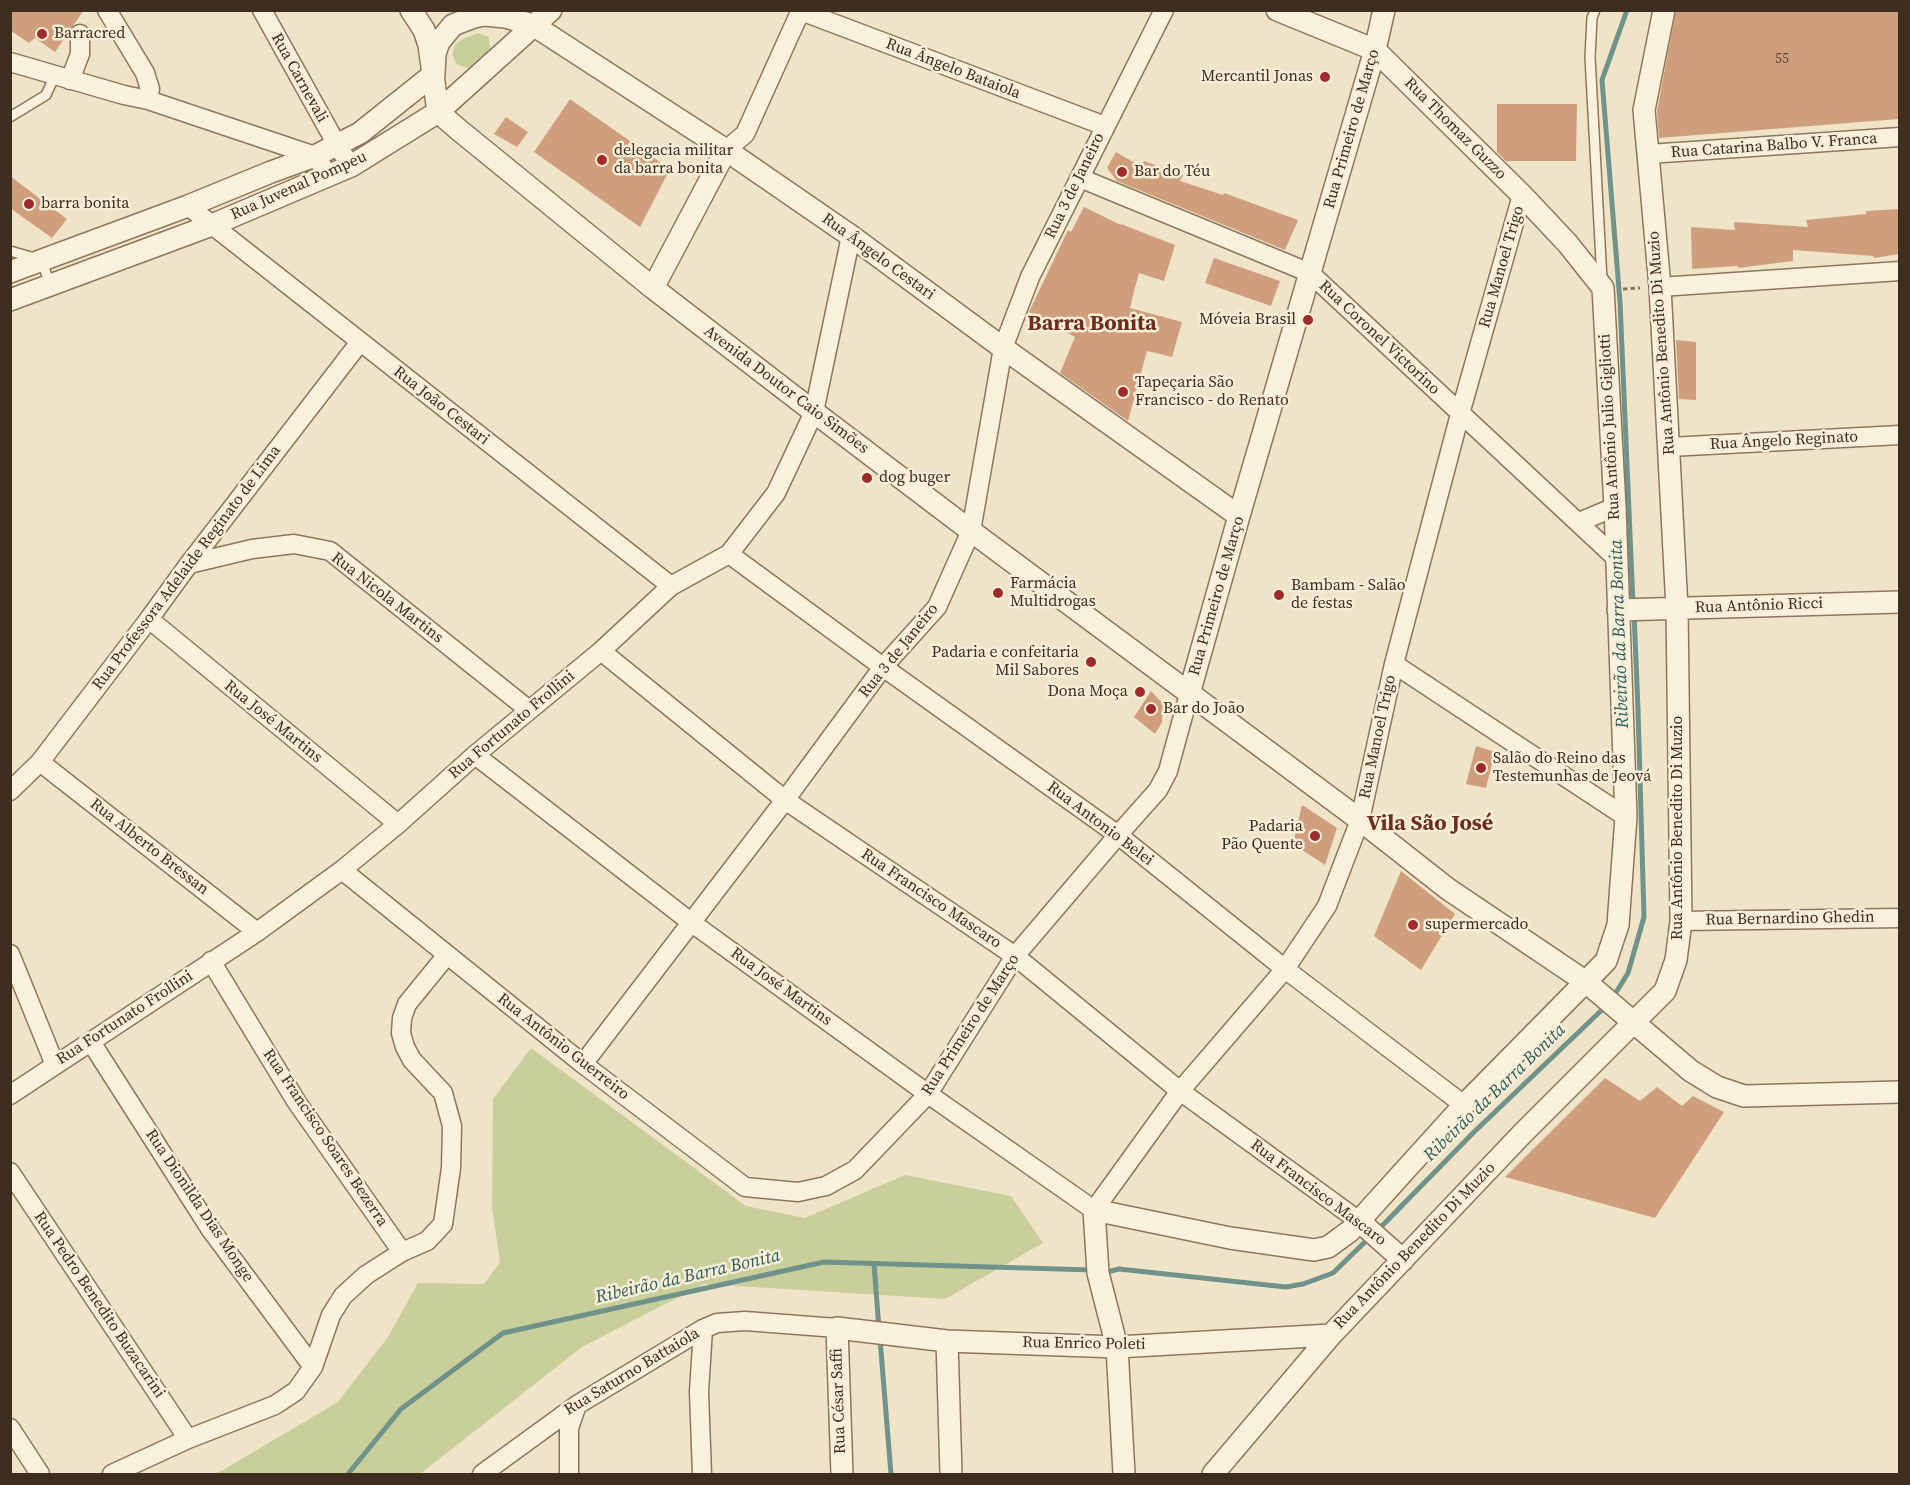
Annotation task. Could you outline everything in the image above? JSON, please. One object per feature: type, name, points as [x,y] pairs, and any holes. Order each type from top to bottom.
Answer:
[{"type":"street","points":[[107,10],[145,73],[150,89],[148,100]]},
{"type":"street","name":"Rua Carnevali","points":[[262,10],[351,166]]},
{"type":"street","points":[[411,10],[424,30],[435,64],[438,112]]},
{"type":"street","name":"Rua Juvenal Pompeu","points":[[10,300],[212,225],[351,166],[438,112],[551,10]]},
{"type":"street","name":"Rua 3 de Janeiro","points":[[583,1064],[785,800],[883,667],[937,608],[971,531],[1003,348],[1030,277],[1164,10]]},
{"type":"street","name":"Rua Thomaz Guzzo","points":[[1277,10],[1376,50],[1522,195],[1609,289]]},
{"type":"street","name":"Rua Primeiro de Março","points":[[798,1192],[826,1186],[855,1170],[928,1094],[1015,957],[1158,790],[1168,771],[1239,516],[1376,50],[1384,10]]},
{"type":"street","name":"Rua Antônio Benedito Di Muzio","points":[[1213,1474],[1400,1257],[1522,1134],[1620,1011],[1665,991],[1676,960],[1682,921],[1669,608],[1669,447],[1652,288],[1648,154],[1644,110],[1664,10]]},
{"type":"street","points":[[653,288],[726,150],[744,134],[801,11]]},
{"type":"street","name":"Rua Ângelo Bataiola","points":[[801,11],[1105,126]]},
{"type":"street","name":"Rua Juvenal Pompeu","points":[[10,272],[315,156],[360,132],[435,64],[439,42],[453,25],[474,17],[505,13]]},
{"type":"street","name":"Rua Ângelo Cestari","points":[[505,13],[533,25],[726,150],[851,236],[1003,348],[1239,516]]},
{"type":"street","points":[[63,77],[80,54],[80,34]]},
{"type":"street","points":[[435,64],[451,76],[471,81]]},
{"type":"street","points":[[13,65],[148,100],[315,156],[328,176]]},
{"type":"street","name":"Avenida Doutor Caio Simões","points":[[438,112],[653,288],[814,412],[1360,820],[1448,889],[1586,982],[1691,1071],[1717,1086],[1744,1096],[1899,1092]]},
{"type":"street","name":"Rua Catarina Balbo V. Franca","points":[[1648,154],[1899,137]]},
{"type":"street","name":"Rua Coronel Victorino","points":[[1080,178],[1310,273],[1616,558]]},
{"type":"street","name":"Rua Manoel Trigo","points":[[1094,1210],[1180,1091],[1285,969],[1327,906],[1360,820],[1394,664],[1460,414],[1522,195]]},
{"type":"street","name":"Rua João Cestari","points":[[188,206],[671,586]]},
{"type":"street","name":"Rua Fortunato Frollini","points":[[10,1095],[257,932],[342,870],[398,824],[475,755],[601,651],[671,586],[729,554],[776,493],[814,412],[851,236]]},
{"type":"street","points":[[1652,288],[1899,272]]},
{"type":"street","name":"Rua Antônio Julio Gigliotti","points":[[1094,1210],[1230,1238],[1314,1250],[1329,1247],[1350,1231],[1364,1226],[1464,1105],[1606,961],[1618,925],[1626,817],[1625,610],[1616,558],[1609,289]]},
{"type":"street","name":"Rua Professora Adelaide Reginato de Lima","points":[[10,791],[40,762],[360,342]]},
{"type":"street","name":"Rua Ângelo Reginato","points":[[1669,447],[1899,435]]},
{"type":"street","points":[[1579,522],[1615,507]]},
{"type":"street","name":"Rua Nicola Martins","points":[[189,564],[252,549],[294,544],[330,551],[529,710]]},
{"type":"street","name":"Rua Antonio Belei","points":[[729,554],[1118,835],[1285,969],[1464,1105]]},
{"type":"street","name":"Rua Antônio Ricci","points":[[1625,610],[1899,602]]},
{"type":"street","name":"Rua José Martins","points":[[149,619],[398,824]]},
{"type":"street","name":"Rua Francisco Mascaro","points":[[601,651],[785,800],[1015,957],[1180,1091],[1364,1226],[1400,1257]]},
{"type":"street","points":[[1394,664],[1626,817]]},
{"type":"street","name":"Rua José Martins","points":[[475,755],[692,923],[928,1094],[1094,1210]]},
{"type":"street","name":"Rua Alberto Bressan","points":[[40,762],[257,932]]},
{"type":"street","name":"Rua Antônio Guerreiro","points":[[342,870],[583,1064],[744,1187],[798,1192]]},
{"type":"street","name":"Rua Bernardino Ghedin","points":[[1682,921],[1899,918]]},
{"type":"street","points":[[10,954],[55,1065]]},
{"type":"street","points":[[112,1474],[188,1439],[275,1405],[296,1391],[313,1367],[331,1315],[343,1296],[366,1275],[402,1252],[427,1241],[443,1224],[451,1168],[452,1126],[443,1093],[412,1060],[401,1033],[402,1018],[407,1004],[447,956]]},
{"type":"street","name":"Rua Francisco Soares Bezerra","points":[[211,961],[296,1101],[402,1252]]},
{"type":"street","name":"Rua Dionilda Dias Monge","points":[[91,1042],[211,1230],[313,1367]]},
{"type":"street","name":"Rua Pedro Benedito Buzacarini","points":[[10,1172],[188,1439]]},
{"type":"street","points":[[1094,1210],[1098,1273],[1117,1347],[1124,1474]]},
{"type":"street","name":"Rua Saturno Battaiola","points":[[482,1474],[553,1420],[703,1329],[717,1323],[745,1321],[837,1328]]},
{"type":"street","name":"Rua Enrico Poleti","points":[[837,1328],[947,1341],[1117,1347],[1331,1335]]},
{"type":"street","name":"Rua César Saffi","points":[[837,1328],[842,1474]]},
{"type":"street","points":[[702,1474],[699,1392],[703,1329]]},
{"type":"street","points":[[947,1341],[951,1474]]},
{"type":"street","points":[[569,1474],[569,1428],[577,1405]]},
{"type":"street","points":[[12,1432],[40,1474]]},
{"type":"lane","points":[[1594,10],[1590,57],[1609,289]]},
{"type":"lane","points":[[10,117],[46,94],[63,77]]},
{"type":"lane","points":[[10,250],[42,260],[50,286]]},
{"type":"path","points":[[1609,289],[1652,288]]},
{"type":"green space","points":[[478,33],[489,37],[490,51],[469,68],[457,65],[452,54],[455,45]]},
{"type":"green space","points":[[531,1048],[746,1206],[805,1218],[905,1175],[1011,1196],[1043,1243],[945,1299],[704,1284],[582,1347],[420,1474],[214,1474],[338,1402],[388,1337],[418,1283],[484,1284],[500,1262],[492,1207],[493,1099]]},
{"type":"building","name":"Barracred","points":[[10,10],[84,10],[55,52],[35,38],[29,43],[10,30]]},
{"type":"building","points":[[1676,10],[1899,10],[1899,119],[1659,138],[1657,111]]},
{"type":"building","name":"delegacia militar da barra bonita","points":[[570,99],[670,169],[640,227],[534,152]]},
{"type":"building","points":[[1497,104],[1577,104],[1576,161],[1506,161],[1497,152]]},
{"type":"building","points":[[506,117],[528,132],[517,147],[494,134]]},
{"type":"building","points":[[1116,152],[1142,167],[1144,161],[1183,175],[1180,181],[1223,195],[1224,193],[1298,220],[1285,250],[1117,181],[1107,168]]},
{"type":"building","name":"barra bonita","points":[[10,176],[67,219],[52,238],[10,208]]},
{"type":"building","points":[[1084,207],[1121,225],[1175,245],[1164,281],[1139,273],[1134,291],[1130,308],[1182,322],[1172,357],[1147,351],[1128,421],[1060,373],[1075,337],[1029,312],[1068,230],[1071,232]]},
{"type":"building","points":[[1899,209],[1899,254],[1874,258],[1873,256],[1793,250],[1793,261],[1738,268],[1738,266],[1692,269],[1691,227],[1735,230],[1734,222],[1808,227],[1806,220],[1866,214],[1866,211]]},
{"type":"building","points":[[1214,258],[1280,281],[1271,306],[1205,283]]},
{"type":"building","points":[[1676,340],[1696,342],[1696,400],[1679,399]]},
{"type":"building","name":"Bar do João","points":[[1151,691],[1163,704],[1162,722],[1155,734],[1134,717]]},
{"type":"building","name":"Salão do Reino das Testemunhas de Jeová","points":[[1476,746],[1495,752],[1486,788],[1466,784]]},
{"type":"building","name":"Padaria Pão Quente","points":[[1302,805],[1337,828],[1325,865],[1293,844]]},
{"type":"building","name":"supermercado","points":[[1401,871],[1455,914],[1421,970],[1374,936]]},
{"type":"building","points":[[1605,1078],[1640,1101],[1657,1087],[1682,1106],[1693,1096],[1724,1112],[1655,1218],[1505,1177]]},
{"type":"waterway","name":"Ribeirão da Barra Bonita","points":[[1627,10],[1602,80],[1620,302],[1633,604]]},
{"type":"waterway","name":"Ribeirão da Barra Bonita","points":[[1612,999],[1628,973],[1644,917],[1634,613]]},
{"type":"waterway","name":"Ribeirão da Barra Bonita","points":[[1377,1231],[1473,1133],[1606,1006]]},
{"type":"waterway","name":"Ribeirão da Barra Bonita","points":[[1111,1271],[1119,1269],[1286,1287],[1303,1284],[1333,1273],[1370,1237]]},
{"type":"waterway","name":"Ribeirão da Barra Bonita","points":[[348,1474],[401,1409],[503,1333],[824,1262],[1092,1270]]},
{"type":"waterway","points":[[874,1264],[879,1329]]},
{"type":"waterway","points":[[880,1339],[891,1474]]},
{"type":"place","name":"Barracred","points":[[42,34]]},
{"type":"place","name":"Mercantil Jonas","points":[[1325,77]]},
{"type":"place","name":"delegacia militar da barra bonita","points":[[602,160]]},
{"type":"place","name":"Bar do Téu","points":[[1122,172]]},
{"type":"place","name":"barra bonita","points":[[29,204]]},
{"type":"place","name":"Móveia Brasil","points":[[1308,320]]},
{"type":"place","name":"Tapeçaria São Francisco - do Renato","points":[[1123,392]]},
{"type":"place","name":"dog buger","points":[[867,478]]},
{"type":"place","name":"Farmácia Multidrogas","points":[[998,593]]},
{"type":"place","name":"Bambam - Salão de festas","points":[[1279,595]]},
{"type":"place","name":"Padaria e confeitaria Mil Sabores","points":[[1091,662]]},
{"type":"place","name":"Dona Moça","points":[[1140,692]]},
{"type":"place","name":"Bar do João","points":[[1151,709]]},
{"type":"place","name":"Salão do Reino das Testemunhas de Jeová","points":[[1481,768]]},
{"type":"place","name":"Padaria Pão Quente","points":[[1315,836]]},
{"type":"place","name":"supermercado","points":[[1413,925]]},
{"type":"district","name":"Barra Bonita","points":[[1092,324]]},
{"type":"district","name":"Vila São José","points":[[1430,824]]}]
